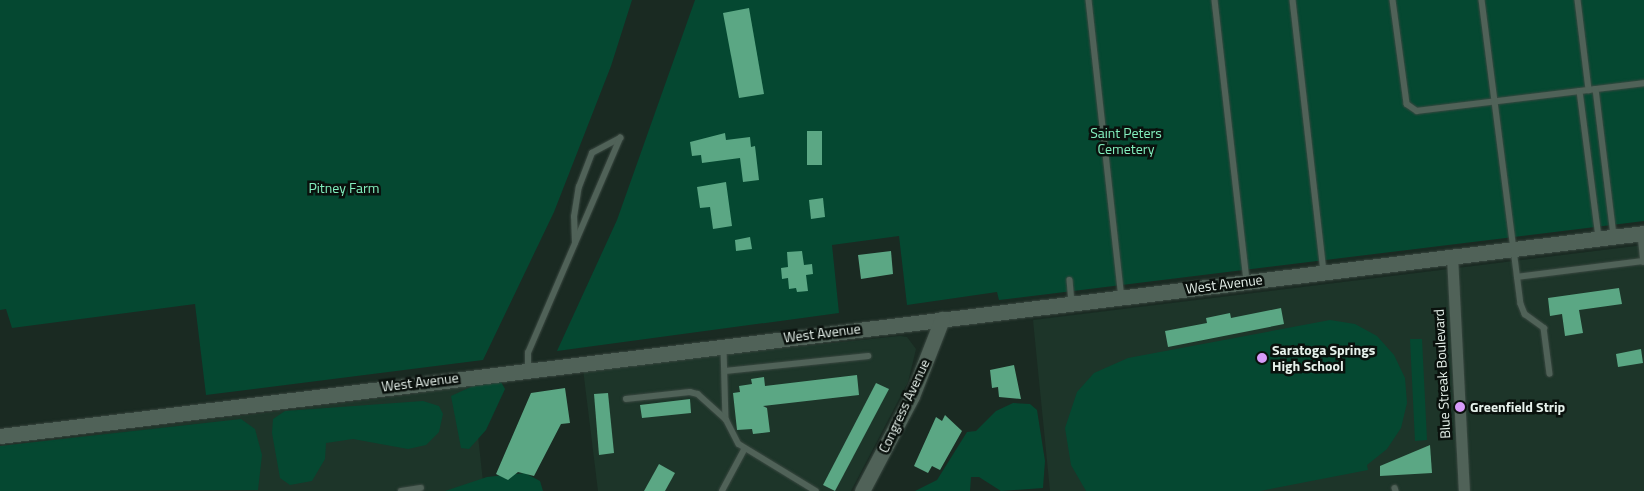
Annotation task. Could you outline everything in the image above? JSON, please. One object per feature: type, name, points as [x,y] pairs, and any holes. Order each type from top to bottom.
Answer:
[{"type":"street","name":"West Avenue","points":[[0,436],[528,368],[1643,233]]},
{"type":"street","name":"Blue Streak Boulevard","points":[[1452,256],[1464,491]]},
{"type":"street","name":"Congress Avenue","points":[[862,491],[912,396],[942,319]]},
{"type":"lane","points":[[1089,0],[1122,297]]},
{"type":"lane","points":[[1215,0],[1247,282]]},
{"type":"lane","points":[[1293,0],[1324,272]]},
{"type":"lane","points":[[1393,0],[1410,108],[1417,111],[1644,83]]},
{"type":"lane","points":[[1482,0],[1517,277],[1525,314],[1544,328],[1550,374]]},
{"type":"lane","points":[[1578,0],[1615,237]]},
{"type":"lane","points":[[1580,91],[1599,239]]},
{"type":"lane","points":[[528,368],[528,353],[575,244],[620,138],[592,152],[574,217],[575,244]]},
{"type":"lane","points":[[1517,277],[1644,262],[1643,233]]},
{"type":"lane","points":[[1070,280],[1072,303]]},
{"type":"lane","points":[[724,344],[726,419]]},
{"type":"lane","points":[[725,371],[868,356]]},
{"type":"lane","points":[[626,398],[690,392],[698,394],[726,419],[744,450],[816,491]]},
{"type":"lane","points":[[722,491],[744,450]]},
{"type":"lane","points":[[401,491],[421,488]]},
{"type":"shaded area","name":"Saratoga Springs High School","points":[[1644,245],[1644,491],[1050,491],[1033,320]]},
{"type":"shaded area","points":[[900,336],[907,337],[916,349],[908,382],[851,491],[598,491],[583,369]]},
{"type":"shaded area","points":[[472,381],[484,491],[0,491],[0,446],[415,394]]},
{"type":"green space","name":"Pitney Farm","points":[[0,0],[632,0],[611,66],[554,212],[483,360],[206,395],[195,304],[12,328],[6,309],[0,310]]},
{"type":"green space","name":"Saint Peters Cemetery","points":[[695,0],[1644,0],[1644,221],[999,300],[997,292],[907,305],[899,236],[832,245],[839,313],[557,351],[617,220]]},
{"type":"green space","points":[[1330,320],[1355,324],[1377,336],[1394,355],[1405,378],[1407,403],[1401,428],[1387,449],[1367,465],[1368,470],[1260,491],[1086,491],[1071,465],[1065,428],[1077,392],[1094,373],[1128,358]]},
{"type":"green space","points":[[1410,339],[1422,339],[1427,440],[1415,441]]},
{"type":"green space","points":[[501,382],[505,389],[486,430],[469,449],[461,448],[451,396],[473,386]]},
{"type":"green space","points":[[423,401],[439,406],[443,414],[439,432],[426,445],[408,449],[353,439],[326,443],[325,459],[312,481],[290,485],[280,478],[272,433],[273,419],[285,411]]},
{"type":"green space","points":[[1013,403],[1030,404],[1037,410],[1045,461],[1043,488],[1001,491],[979,477],[971,477],[970,491],[915,491],[937,480],[967,432],[976,431],[996,411]]},
{"type":"green space","points":[[241,419],[255,429],[262,455],[258,490],[0,491],[0,446]]},
{"type":"green space","points":[[525,473],[540,481],[543,491],[445,491],[487,477]]},
{"type":"building","points":[[749,8],[764,94],[739,98],[723,13]]},
{"type":"building","points":[[807,131],[822,131],[822,165],[807,165]]},
{"type":"building","points":[[725,133],[726,140],[750,137],[751,147],[755,146],[759,180],[743,182],[740,158],[702,163],[701,155],[692,156],[690,142]]},
{"type":"building","points":[[726,182],[732,226],[713,229],[710,207],[700,208],[697,187]]},
{"type":"building","points":[[823,198],[825,217],[811,219],[809,200]]},
{"type":"building","points":[[750,237],[752,249],[736,251],[735,240]]},
{"type":"building","points":[[802,251],[804,265],[812,264],[813,274],[806,275],[808,291],[797,292],[796,288],[789,289],[788,278],[782,279],[781,268],[788,267],[787,252]]},
{"type":"building","points":[[891,251],[893,274],[861,279],[858,255]]},
{"type":"building","points":[[1619,288],[1622,304],[1579,310],[1583,333],[1565,336],[1562,314],[1550,316],[1548,298]]},
{"type":"building","points":[[1281,308],[1284,324],[1168,347],[1165,331],[1207,323],[1206,318],[1230,313],[1231,318]]},
{"type":"building","points":[[1641,349],[1643,363],[1618,367],[1616,354]]},
{"type":"building","points":[[1014,365],[1021,399],[999,397],[998,387],[992,388],[990,370]]},
{"type":"building","points":[[857,375],[859,395],[763,406],[767,408],[770,432],[753,434],[752,429],[737,430],[733,393],[740,392],[739,386],[752,384],[751,379],[764,377],[765,386]]},
{"type":"building","points":[[876,383],[889,389],[835,491],[823,485]]},
{"type":"building","points":[[565,388],[570,423],[561,424],[534,476],[518,472],[508,480],[496,474],[531,393]]},
{"type":"building","points":[[608,393],[614,453],[599,455],[594,394]]},
{"type":"building","points":[[690,399],[691,413],[642,418],[640,405]]},
{"type":"building","points":[[945,415],[962,431],[940,470],[932,466],[928,473],[914,466],[936,417],[942,421]]},
{"type":"building","points":[[1430,445],[1432,473],[1380,476],[1380,466]]},
{"type":"building","points":[[659,464],[675,473],[665,491],[644,491]]},
{"type":"place","name":"Saratoga Springs High School","points":[[1262,358]]},
{"type":"place","name":"Greenfield Strip","points":[[1460,407]]}]
